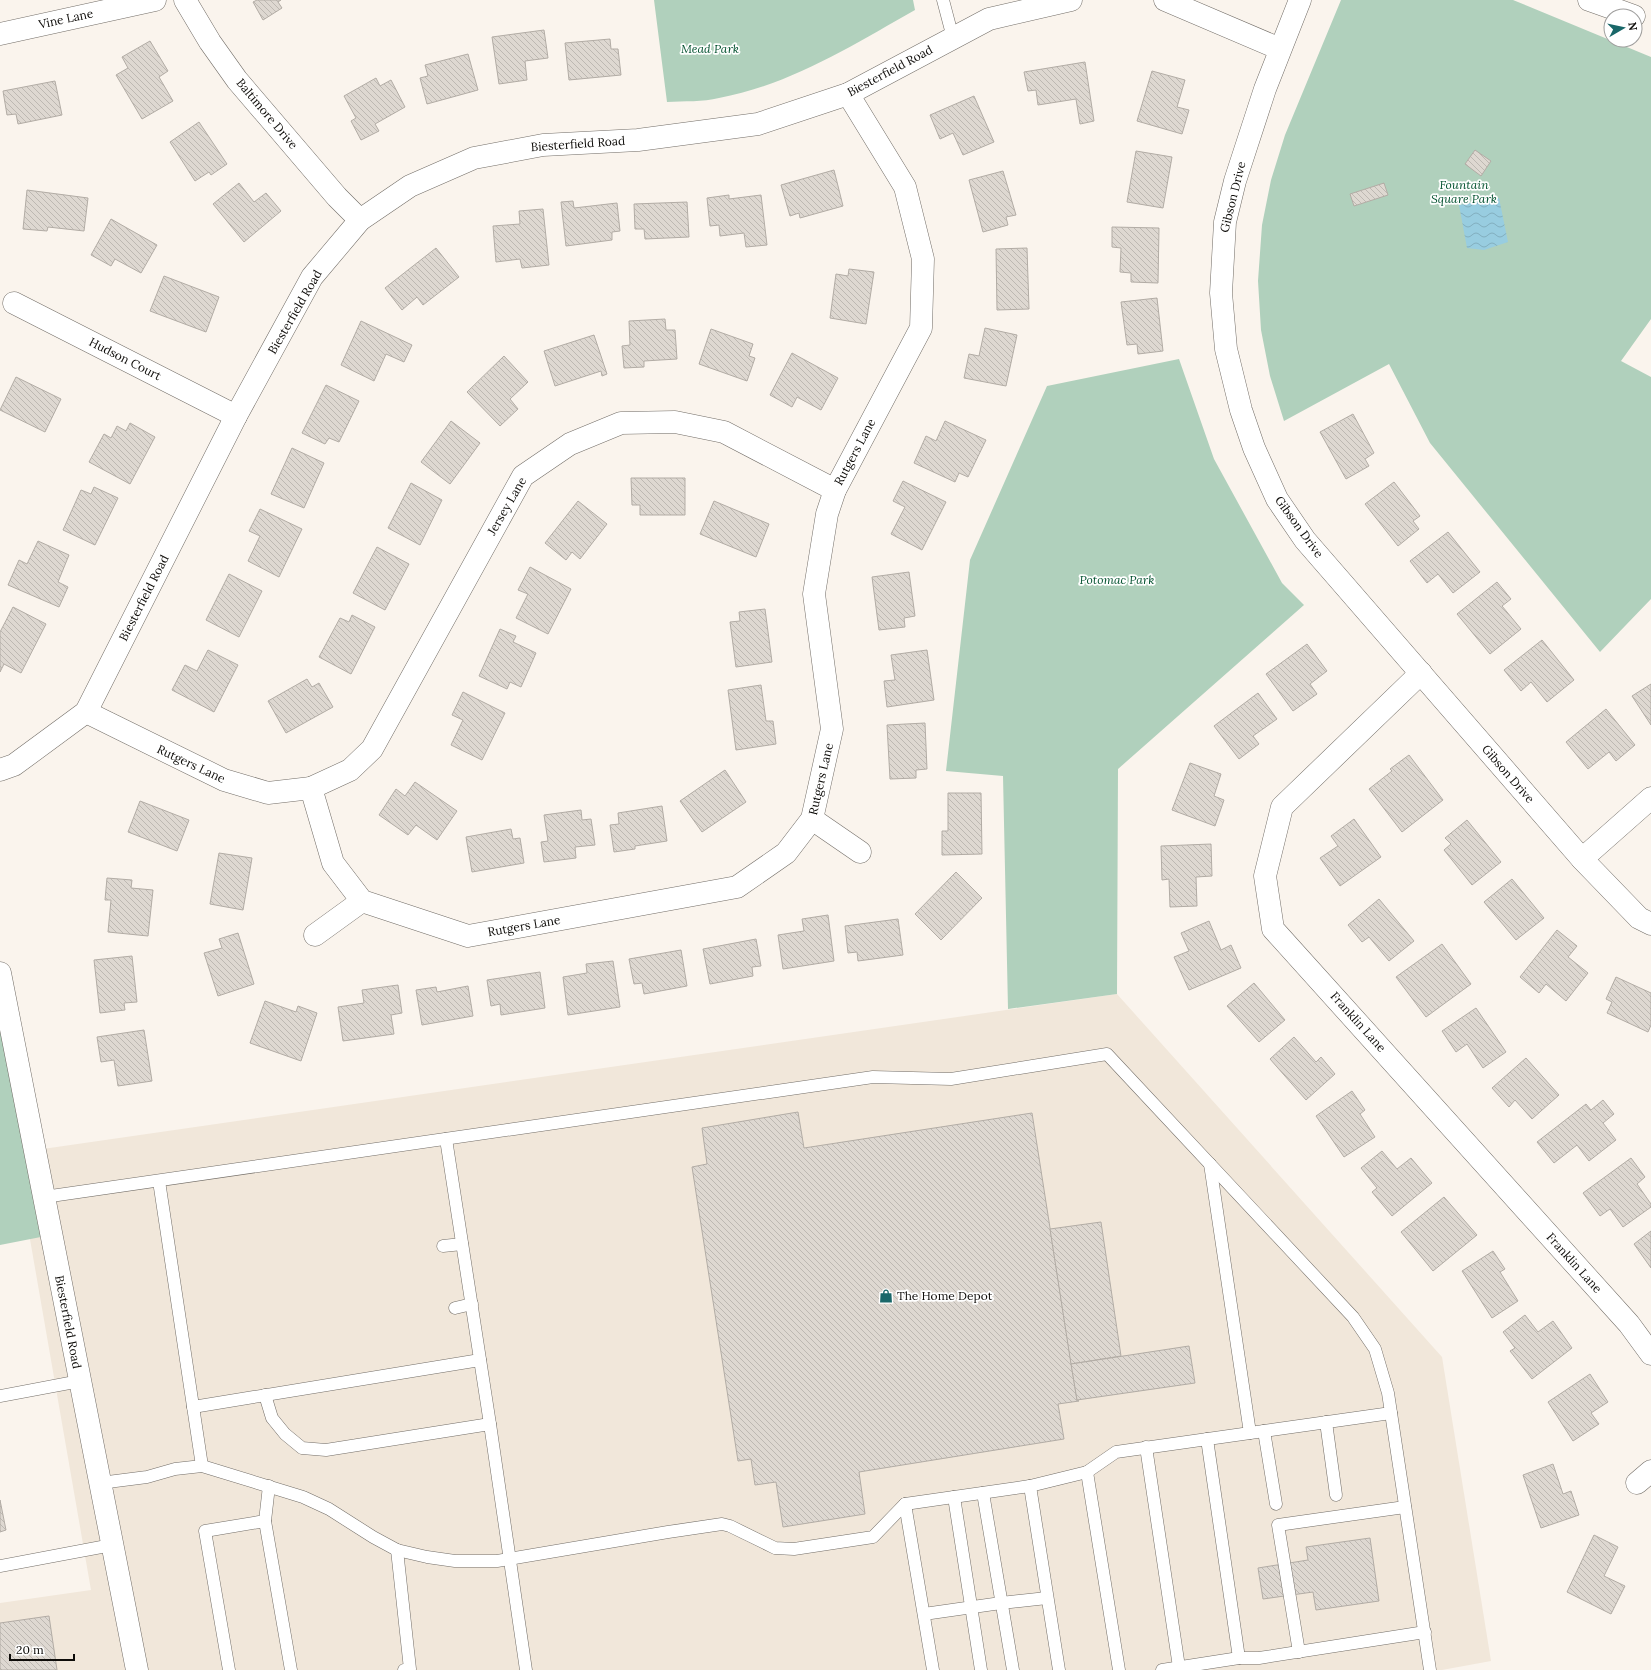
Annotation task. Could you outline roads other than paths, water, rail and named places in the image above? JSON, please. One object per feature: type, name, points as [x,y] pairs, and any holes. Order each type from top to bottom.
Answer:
[{"type":"street","name":"Vine Lane","points":[[0,34],[155,0]]},
{"type":"street","name":"Baltimore Drive","points":[[185,0],[210,42],[237,80],[337,197],[360,220]]},
{"type":"street","name":"Biesterfield Road","points":[[0,770],[14,765],[86,712],[236,416],[312,277],[360,220],[410,186],[474,158],[544,145],[638,140],[758,124],[848,94],[989,19],[1071,0]]},
{"type":"street","points":[[1165,0],[1280,49]]},
{"type":"street","name":"Gibson Drive","points":[[1300,0],[1264,89],[1225,222],[1221,294],[1226,349],[1241,410],[1254,448],[1277,499],[1305,540],[1582,859],[1639,918],[1651,924]]},
{"type":"street","points":[[1589,0],[1612,8]]},
{"type":"street","name":"Rutgers Lane","points":[[362,901],[468,936],[476,935],[737,886],[786,853],[812,819],[832,730],[814,594],[827,514],[835,490],[921,328],[922,259],[905,187],[848,94]]},
{"type":"street","name":"Hudson Court","points":[[14,303],[236,416]]},
{"type":"street","name":"Jersey Lane","points":[[311,788],[350,770],[372,749],[523,476],[570,444],[621,423],[675,422],[724,432],[835,490]]},
{"type":"street","name":"Franklin Lane","points":[[1421,673],[1282,807],[1265,876],[1273,929],[1629,1324],[1651,1354]]},
{"type":"street","name":"Rutgers Lane","points":[[86,712],[224,780],[268,793],[311,788]]},
{"type":"street","points":[[311,788],[333,863],[362,901],[315,935]]},
{"type":"street","points":[[1582,859],[1651,798]]},
{"type":"street","points":[[812,819],[860,852]]},
{"type":"street","name":"Biesterfield Road","points":[[0,973],[136,1670]]},
{"type":"lane","points":[[943,0],[953,38]]},
{"type":"lane","points":[[44,1197],[873,1077],[951,1079],[1108,1054],[1353,1317],[1376,1350],[1388,1393],[1430,1670]]},
{"type":"lane","points":[[446,1139],[448,1187],[462,1244],[472,1304],[526,1670]]},
{"type":"lane","points":[[1210,1164],[1250,1433]]},
{"type":"lane","points":[[159,1181],[202,1466]]},
{"type":"lane","points":[[443,1246],[462,1244]]},
{"type":"lane","points":[[455,1308],[472,1304]]},
{"type":"lane","points":[[193,1407],[480,1360]]},
{"type":"lane","points":[[0,1396],[80,1381]]},
{"type":"lane","points":[[265,1395],[272,1418],[285,1434],[302,1448],[326,1450],[490,1424]]},
{"type":"lane","points":[[100,1483],[148,1476],[175,1469],[202,1466],[303,1497],[329,1509],[373,1537],[397,1550],[427,1557],[455,1561],[497,1561],[722,1524],[730,1526],[775,1548],[794,1549],[873,1538],[905,1504],[1030,1486],[1087,1472],[1116,1452],[1390,1413]]},
{"type":"lane","points":[[1326,1422],[1336,1495]]},
{"type":"lane","points":[[1264,1431],[1276,1504]]},
{"type":"lane","points":[[1207,1439],[1239,1658]]},
{"type":"lane","points":[[1146,1447],[1179,1667]]},
{"type":"lane","points":[[1087,1472],[1118,1670]]},
{"type":"lane","points":[[269,1486],[265,1521],[291,1670]]},
{"type":"lane","points":[[1030,1486],[1059,1670]]},
{"type":"lane","points":[[983,1493],[1013,1670]]},
{"type":"lane","points":[[954,1497],[981,1670]]},
{"type":"lane","points":[[905,1504],[933,1670]]},
{"type":"lane","points":[[1299,1652],[1278,1524],[1405,1507]]},
{"type":"lane","points":[[229,1670],[205,1531],[265,1521]]},
{"type":"lane","points":[[0,1566],[112,1545]]},
{"type":"lane","points":[[397,1550],[408,1670]]},
{"type":"lane","points":[[924,1614],[1047,1598]]},
{"type":"lane","points":[[1162,1670],[1239,1658],[1259,1658],[1425,1632]]},
{"type":"water","points":[[1499,198],[1508,242],[1484,250],[1467,248],[1459,205]]},
{"type":"place","name":"The Home Depot","points":[[886,1296]]},
{"type":"park label","name":"Mead Park","points":[[710,49]]},
{"type":"park label","name":"Fountain Square Park","points":[[1464,192]]},
{"type":"park label","name":"Potomac Park","points":[[1117,580]]}]
